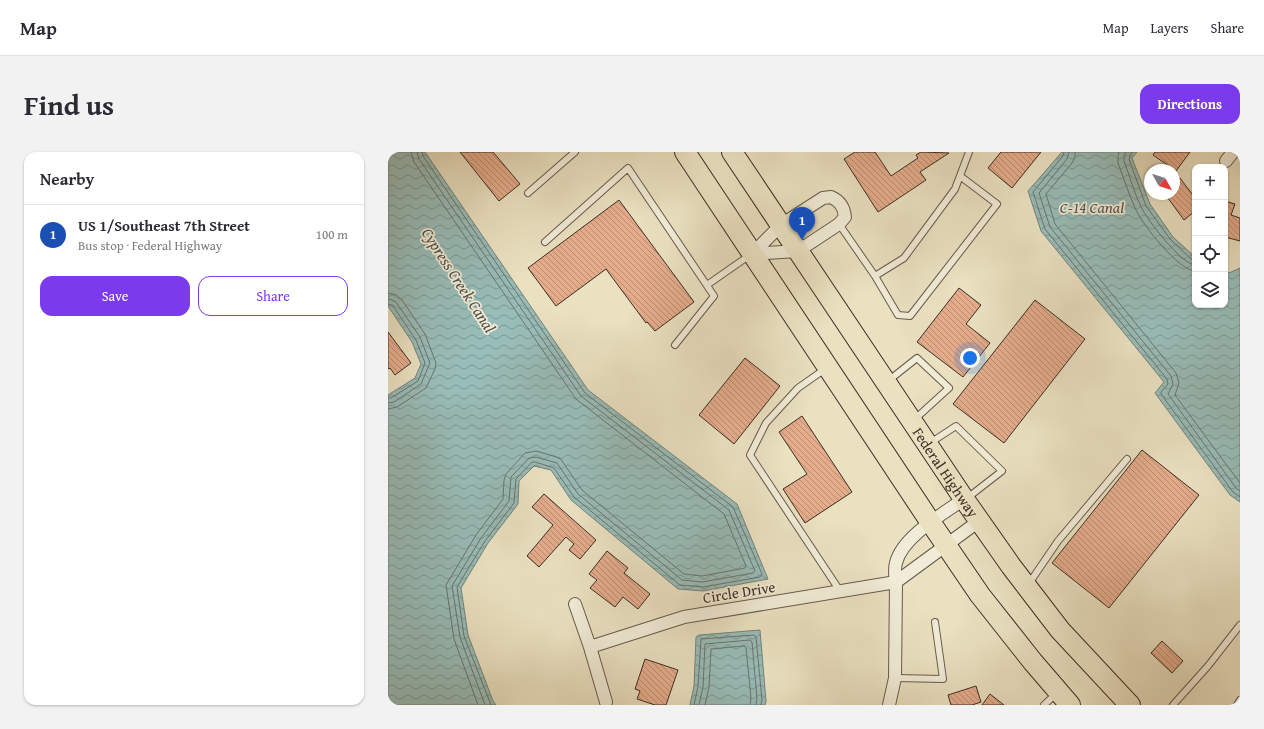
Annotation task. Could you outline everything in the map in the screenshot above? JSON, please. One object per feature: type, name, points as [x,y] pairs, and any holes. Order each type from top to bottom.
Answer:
[{"type":"main road","points":[[685,152],[980,595],[1033,662],[1064,698]]},
{"type":"main road","name":"Federal Highway","points":[[732,152],[979,521],[1060,630],[1130,705]]},
{"type":"street","points":[[831,197],[841,204],[845,210],[845,217],[839,224],[798,251],[752,254],[781,225],[822,198],[831,197]]},
{"type":"street","points":[[889,705],[895,678],[895,564],[908,541],[964,499]]},
{"type":"street","points":[[896,582],[979,521]]},
{"type":"street","name":"Circle Drive","points":[[590,647],[684,617],[896,582]]},
{"type":"street","points":[[575,604],[590,647],[606,702]]},
{"type":"lane","points":[[528,193],[575,152]]},
{"type":"lane","points":[[875,276],[904,258],[955,189],[969,152]]},
{"type":"lane","points":[[545,242],[628,168],[714,296],[676,345]]},
{"type":"lane","points":[[839,224],[875,276],[898,315],[910,316],[997,204],[960,176]]},
{"type":"lane","points":[[707,286],[752,254]]},
{"type":"lane","points":[[886,383],[917,358],[949,388],[912,422]]},
{"type":"lane","points":[[828,367],[798,388],[766,422],[750,455],[840,591]]},
{"type":"lane","points":[[927,444],[956,426],[1002,471],[964,499]]},
{"type":"lane","points":[[1027,586],[1058,542],[1127,459]]},
{"type":"lane","points":[[895,678],[943,679],[934,622]]},
{"type":"lane","points":[[1173,705],[1208,666],[1240,625]]},
{"type":"lane","points":[[1044,705],[1064,698]]},
{"type":"lane","points":[[1237,705],[1240,700]]},
{"type":"water","name":"Cypress Creek Canal","points":[[388,152],[425,152],[588,390],[737,504],[768,579],[703,591],[678,589],[571,500],[551,470],[534,466],[519,481],[518,504],[488,543],[461,588],[468,635],[493,701],[496,705],[388,705],[388,395],[415,378],[421,364],[412,342],[388,306]]},
{"type":"water","name":"C-14 Canal","points":[[1062,152],[1137,152],[1132,158],[1144,189],[1144,200],[1148,200],[1173,237],[1192,254],[1192,308],[1228,308],[1228,273],[1240,268],[1240,502],[1230,495],[1155,393],[1164,382],[1041,231],[1028,191]]},
{"type":"water","points":[[760,630],[766,701],[765,705],[690,705],[694,686],[696,637],[699,635]]},
{"type":"building","points":[[460,152],[493,152],[520,184],[499,201]]},
{"type":"building","points":[[855,152],[875,152],[891,176],[918,158],[916,155],[921,152],[949,153],[920,172],[926,180],[878,212],[844,159]]},
{"type":"building","points":[[1001,152],[1041,152],[1012,188],[988,168]]},
{"type":"building","points":[[1155,152],[1190,152],[1180,166],[1180,164],[1166,164],[1153,155]]},
{"type":"building","points":[[1180,178],[1192,194],[1192,213],[1184,220],[1169,200],[1180,200]]},
{"type":"building","points":[[619,200],[694,302],[655,331],[647,322],[646,323],[606,269],[556,306],[528,268]]},
{"type":"building","points":[[1228,202],[1235,204],[1231,215],[1240,218],[1240,241],[1228,238]]},
{"type":"building","points":[[959,288],[981,305],[966,324],[990,343],[963,377],[917,342]]},
{"type":"building","points":[[1035,300],[1085,339],[1004,443],[953,404]]},
{"type":"building","points":[[388,332],[411,363],[395,375],[390,368],[388,369]]},
{"type":"building","points":[[745,358],[780,386],[734,444],[699,415]]},
{"type":"building","points":[[802,416],[852,492],[805,523],[783,489],[807,474],[779,432]]},
{"type":"building","points":[[1142,450],[1199,495],[1109,608],[1052,563]]},
{"type":"building","points":[[544,494],[596,540],[580,559],[569,550],[574,544],[566,537],[539,567],[527,556],[553,525],[532,507]]},
{"type":"building","points":[[607,551],[628,568],[624,573],[650,594],[638,609],[623,597],[615,607],[590,588],[597,580],[589,574]]},
{"type":"building","points":[[1162,641],[1183,661],[1172,673],[1151,653]]},
{"type":"building","points":[[645,659],[678,670],[666,705],[655,705],[637,699],[640,691],[635,689]]},
{"type":"building","points":[[976,686],[981,702],[972,705],[951,705],[948,695]]},
{"type":"building","points":[[990,694],[1004,705],[982,705]]},
{"type":"place","name":"US 1/Southeast 7th Street","points":[[802,240]]}]
